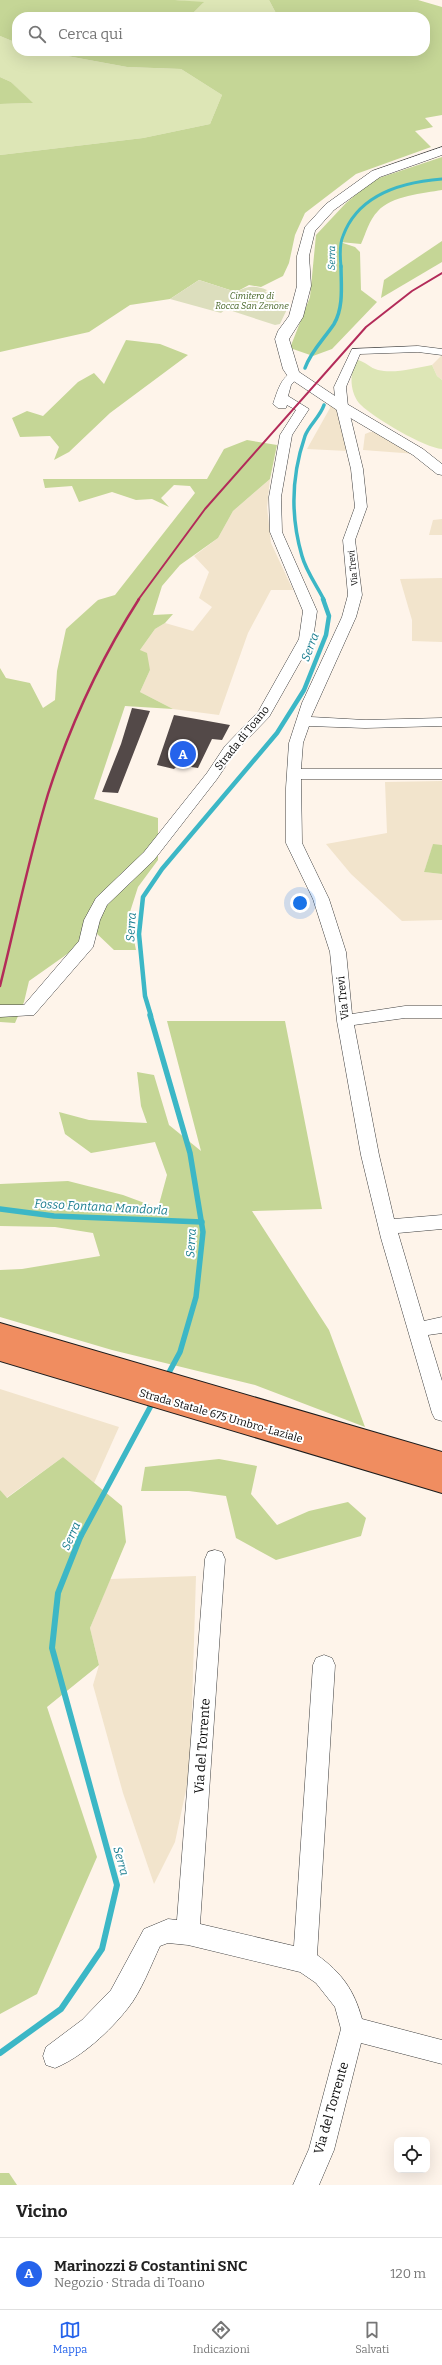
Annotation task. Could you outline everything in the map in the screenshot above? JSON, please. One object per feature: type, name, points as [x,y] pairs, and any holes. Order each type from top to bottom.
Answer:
[{"type":"highway","name":"Strada Statale 675 Umbro-Laziale","points":[[0,1333],[442,1463]]},
{"type":"highway","name":"Strada Statale 675 Umbro-Laziale","points":[[0,1351],[442,1482]]},
{"type":"street","points":[[442,151],[376,174],[351,190],[330,207],[309,230],[303,256],[304,286],[296,317],[285,331],[282,339],[290,369],[294,375],[342,407],[418,452],[442,471]]},
{"type":"street","name":"Via Trevi","points":[[442,352],[418,349],[356,351],[340,387],[342,407],[357,469],[361,507],[349,540],[355,595],[349,617],[332,649],[303,722],[296,743],[294,774],[294,843],[321,899],[338,952],[345,1021],[370,1155],[387,1227],[442,1413]]},
{"type":"street","name":"Strada di Toano","points":[[7,1012],[28,1011],[87,943],[92,920],[101,902],[149,856],[212,776],[230,749],[264,714],[306,639],[310,611],[306,598],[286,559],[276,532],[275,497],[278,470],[286,435],[298,414],[279,404],[286,384],[294,375]]},
{"type":"street","points":[[303,722],[365,724],[442,722]]},
{"type":"street","points":[[294,774],[442,774]]},
{"type":"street","points":[[345,1021],[393,1013],[426,1011],[442,1012]]},
{"type":"street","points":[[387,1227],[442,1222]]},
{"type":"street","points":[[417,1330],[442,1325]]},
{"type":"street","name":"Via del Torrente","points":[[188,1933],[215,1559]]},
{"type":"street","points":[[305,1961],[324,1665]]},
{"type":"street","points":[[55,2056],[91,2029],[120,1999],[152,1937],[168,1931],[188,1933],[305,1961],[324,1975],[345,2001],[353,2029],[442,2052]]},
{"type":"street","name":"Via del Torrente","points":[[306,2185],[321,2150],[353,2029]]},
{"type":"shaded area","points":[[442,355],[442,380],[437,376],[432,365]]},
{"type":"shaded area","points":[[329,403],[339,408],[347,451],[307,449],[330,408]]},
{"type":"shaded area","points":[[376,432],[416,454],[363,450],[365,434]]},
{"type":"shaded area","points":[[270,479],[267,507],[271,543],[293,590],[271,590],[248,633],[219,715],[173,709],[140,692],[150,670],[140,650],[155,629],[165,623],[193,631],[212,607],[199,598],[209,572],[194,556],[218,538],[233,511]]},
{"type":"shaded area","points":[[442,519],[442,535],[429,535],[433,520]]},
{"type":"shaded area","points":[[442,578],[442,642],[412,641],[412,620],[400,579]]},
{"type":"shaded area","points":[[442,781],[442,845],[433,845],[424,872],[442,874],[442,920],[402,921],[351,874],[326,844],[387,833],[385,782]]},
{"type":"shaded area","points":[[0,1389],[119,1427],[94,1483],[63,1457],[6,1498],[0,1490]]},
{"type":"shaded area","points":[[196,1576],[190,1771],[175,1842],[154,1884],[123,1793],[93,1685],[99,1665],[90,1628],[110,1579]]},
{"type":"green space","points":[[0,0],[175,0],[204,2],[194,12],[12,12],[12,41],[0,36]]},
{"type":"green space","points":[[175,0],[269,0],[275,12],[194,12],[203,3]]},
{"type":"green space","points":[[269,0],[418,0],[442,7],[442,115],[425,118],[433,127],[415,131],[431,147],[356,174],[305,213],[295,235],[289,263],[283,276],[261,287],[249,285],[236,292],[199,280],[170,299],[130,305],[89,332],[0,352],[0,155],[143,138],[210,124],[222,95],[181,69],[127,67],[67,56],[430,56],[430,12],[275,12]]},
{"type":"green space","points":[[0,36],[12,41],[12,56],[67,56],[127,67],[181,69],[222,95],[210,124],[143,138],[0,155],[0,104],[32,103],[11,82],[0,77]]},
{"type":"green space","points":[[0,77],[11,82],[33,103],[0,104]]},
{"type":"green space","points":[[442,157],[442,190],[408,196],[391,202],[378,211],[370,222],[361,244],[340,242],[355,247],[360,252],[361,290],[377,302],[332,349],[313,356],[290,348],[310,297],[316,235],[346,203],[373,180]]},
{"type":"green space","points":[[442,241],[442,262],[381,298],[384,280]]},
{"type":"green space","name":"Cimitero di Rocca San Zenone","points":[[199,280],[236,292],[244,288],[262,288],[267,290],[265,292],[275,295],[270,299],[289,305],[280,324],[275,325],[226,309],[221,313],[170,299]]},
{"type":"green space","points":[[126,340],[160,344],[188,355],[110,413],[69,452],[54,460],[59,447],[50,436],[20,437],[12,418],[27,411],[43,416],[78,382],[94,373],[104,384]]},
{"type":"green space","points":[[358,360],[375,369],[384,371],[405,370],[432,365],[437,376],[442,380],[442,449],[424,444],[400,432],[368,411],[357,401],[354,395],[352,376]]},
{"type":"green space","points":[[247,440],[277,445],[270,479],[233,511],[218,538],[180,565],[162,586],[153,615],[173,614],[165,623],[155,629],[140,650],[147,653],[150,670],[140,692],[173,709],[125,706],[94,799],[158,818],[158,860],[138,887],[129,915],[136,950],[114,950],[94,931],[73,950],[29,981],[24,1002],[15,1023],[0,1022],[0,668],[6,678],[30,683],[43,708],[55,700],[57,671],[66,629],[98,600],[115,595],[195,493],[190,486],[174,485],[161,498],[169,507],[152,499],[136,500],[112,492],[79,502],[72,486],[45,488],[43,479],[207,479],[224,449]]},
{"type":"green space","points":[[433,844],[442,845],[442,874],[424,872]]},
{"type":"green space","points":[[167,1021],[285,1021],[322,1209],[252,1211],[329,1330],[365,1427],[255,1385],[112,1350],[0,1317],[0,1270],[22,1269],[100,1256],[93,1233],[55,1227],[0,1226],[0,1184],[68,1181],[123,1195],[158,1208],[167,1175],[155,1142],[91,1153],[65,1134],[59,1112],[89,1120],[147,1123],[141,1106],[137,1072],[154,1075],[169,1125],[201,1151]]},
{"type":"green space","points":[[63,1457],[122,1506],[126,1542],[90,1628],[99,1665],[47,1707],[97,1857],[37,1994],[0,2014],[0,1490],[7,1498]]},
{"type":"green space","points":[[219,1459],[257,1466],[251,1494],[277,1525],[309,1511],[348,1502],[366,1518],[361,1536],[276,1560],[236,1538],[226,1496],[189,1491],[141,1491],[145,1467]]},
{"type":"green space","points":[[0,2173],[9,2173],[17,2185],[0,2185]]},
{"type":"building","points":[[132,708],[150,711],[118,793],[102,792],[121,744]]},
{"type":"building","points":[[174,715],[230,725],[222,740],[212,739],[198,768],[178,765],[174,769],[157,765]]},
{"type":"waterway","name":"Serra","points":[[341,267],[340,251],[343,236],[350,222],[359,210],[383,193],[412,183],[442,179]]},
{"type":"waterway","name":"Serra","points":[[305,368],[311,356],[334,324],[337,317],[341,303],[341,267]]},
{"type":"waterway","name":"Serra","points":[[324,405],[309,428],[300,451],[295,481],[294,511],[295,526],[304,562],[324,600]]},
{"type":"waterway","name":"Serra","points":[[151,1016],[145,996],[139,934],[143,897],[162,869],[277,733],[304,690],[326,635],[329,616],[323,599]]},
{"type":"waterway","name":"Serra","points":[[150,1015],[190,1153],[201,1222]]},
{"type":"waterway","name":"Fosso Fontana Mandorla","points":[[0,1209],[54,1216],[201,1222]]},
{"type":"waterway","name":"Serra","points":[[166,1378],[180,1352],[196,1297],[203,1232],[201,1222]]},
{"type":"waterway","name":"Serra","points":[[81,1536],[154,1400]]},
{"type":"waterway","name":"Serra","points":[[0,2053],[61,2009],[102,1949],[117,1885],[52,1648],[58,1593],[81,1535]]},
{"type":"railway","points":[[138,600],[205,509],[366,327],[412,291],[442,273]]},
{"type":"railway","points":[[0,986],[35,842],[48,794],[57,768],[76,718],[99,669],[139,599]]},
{"type":"place","name":"Marinozzi & Costantini SNC","points":[[183,754]]}]
